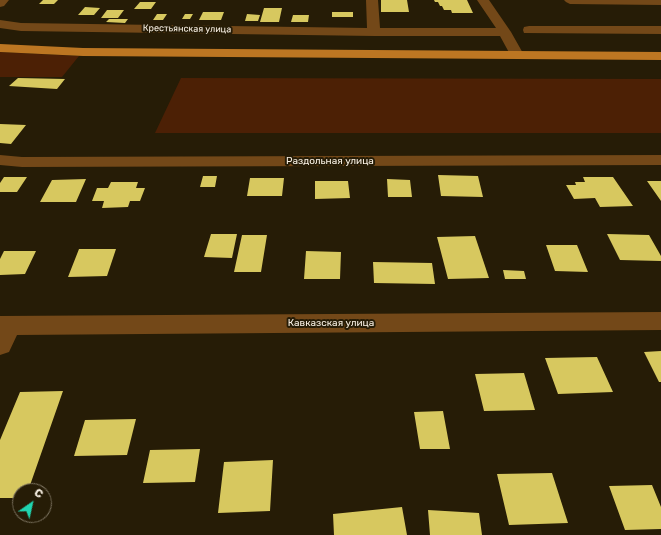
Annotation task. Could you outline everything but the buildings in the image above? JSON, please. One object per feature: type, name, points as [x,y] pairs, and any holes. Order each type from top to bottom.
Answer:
[{"type":"main road","points":[[0,48],[83,52],[661,56]]},
{"type":"street","points":[[0,3],[3,0]]},
{"type":"street","points":[[372,0],[374,32]]},
{"type":"street","points":[[483,0],[505,32],[517,55]]},
{"type":"street","points":[[570,0],[661,1]]},
{"type":"street","name":"Крестьянская улица","points":[[0,24],[21,27],[374,32],[505,32]]},
{"type":"street","points":[[529,30],[661,30]]},
{"type":"street","name":"Раздольная улица","points":[[0,160],[30,162],[661,160]]},
{"type":"street","name":"Кавказская улица","points":[[3,332],[661,321]]},
{"type":"shaded area","points":[[0,52],[79,56],[62,77],[0,77]]},
{"type":"shaded area","points":[[181,78],[661,79],[661,133],[155,133]]}]
